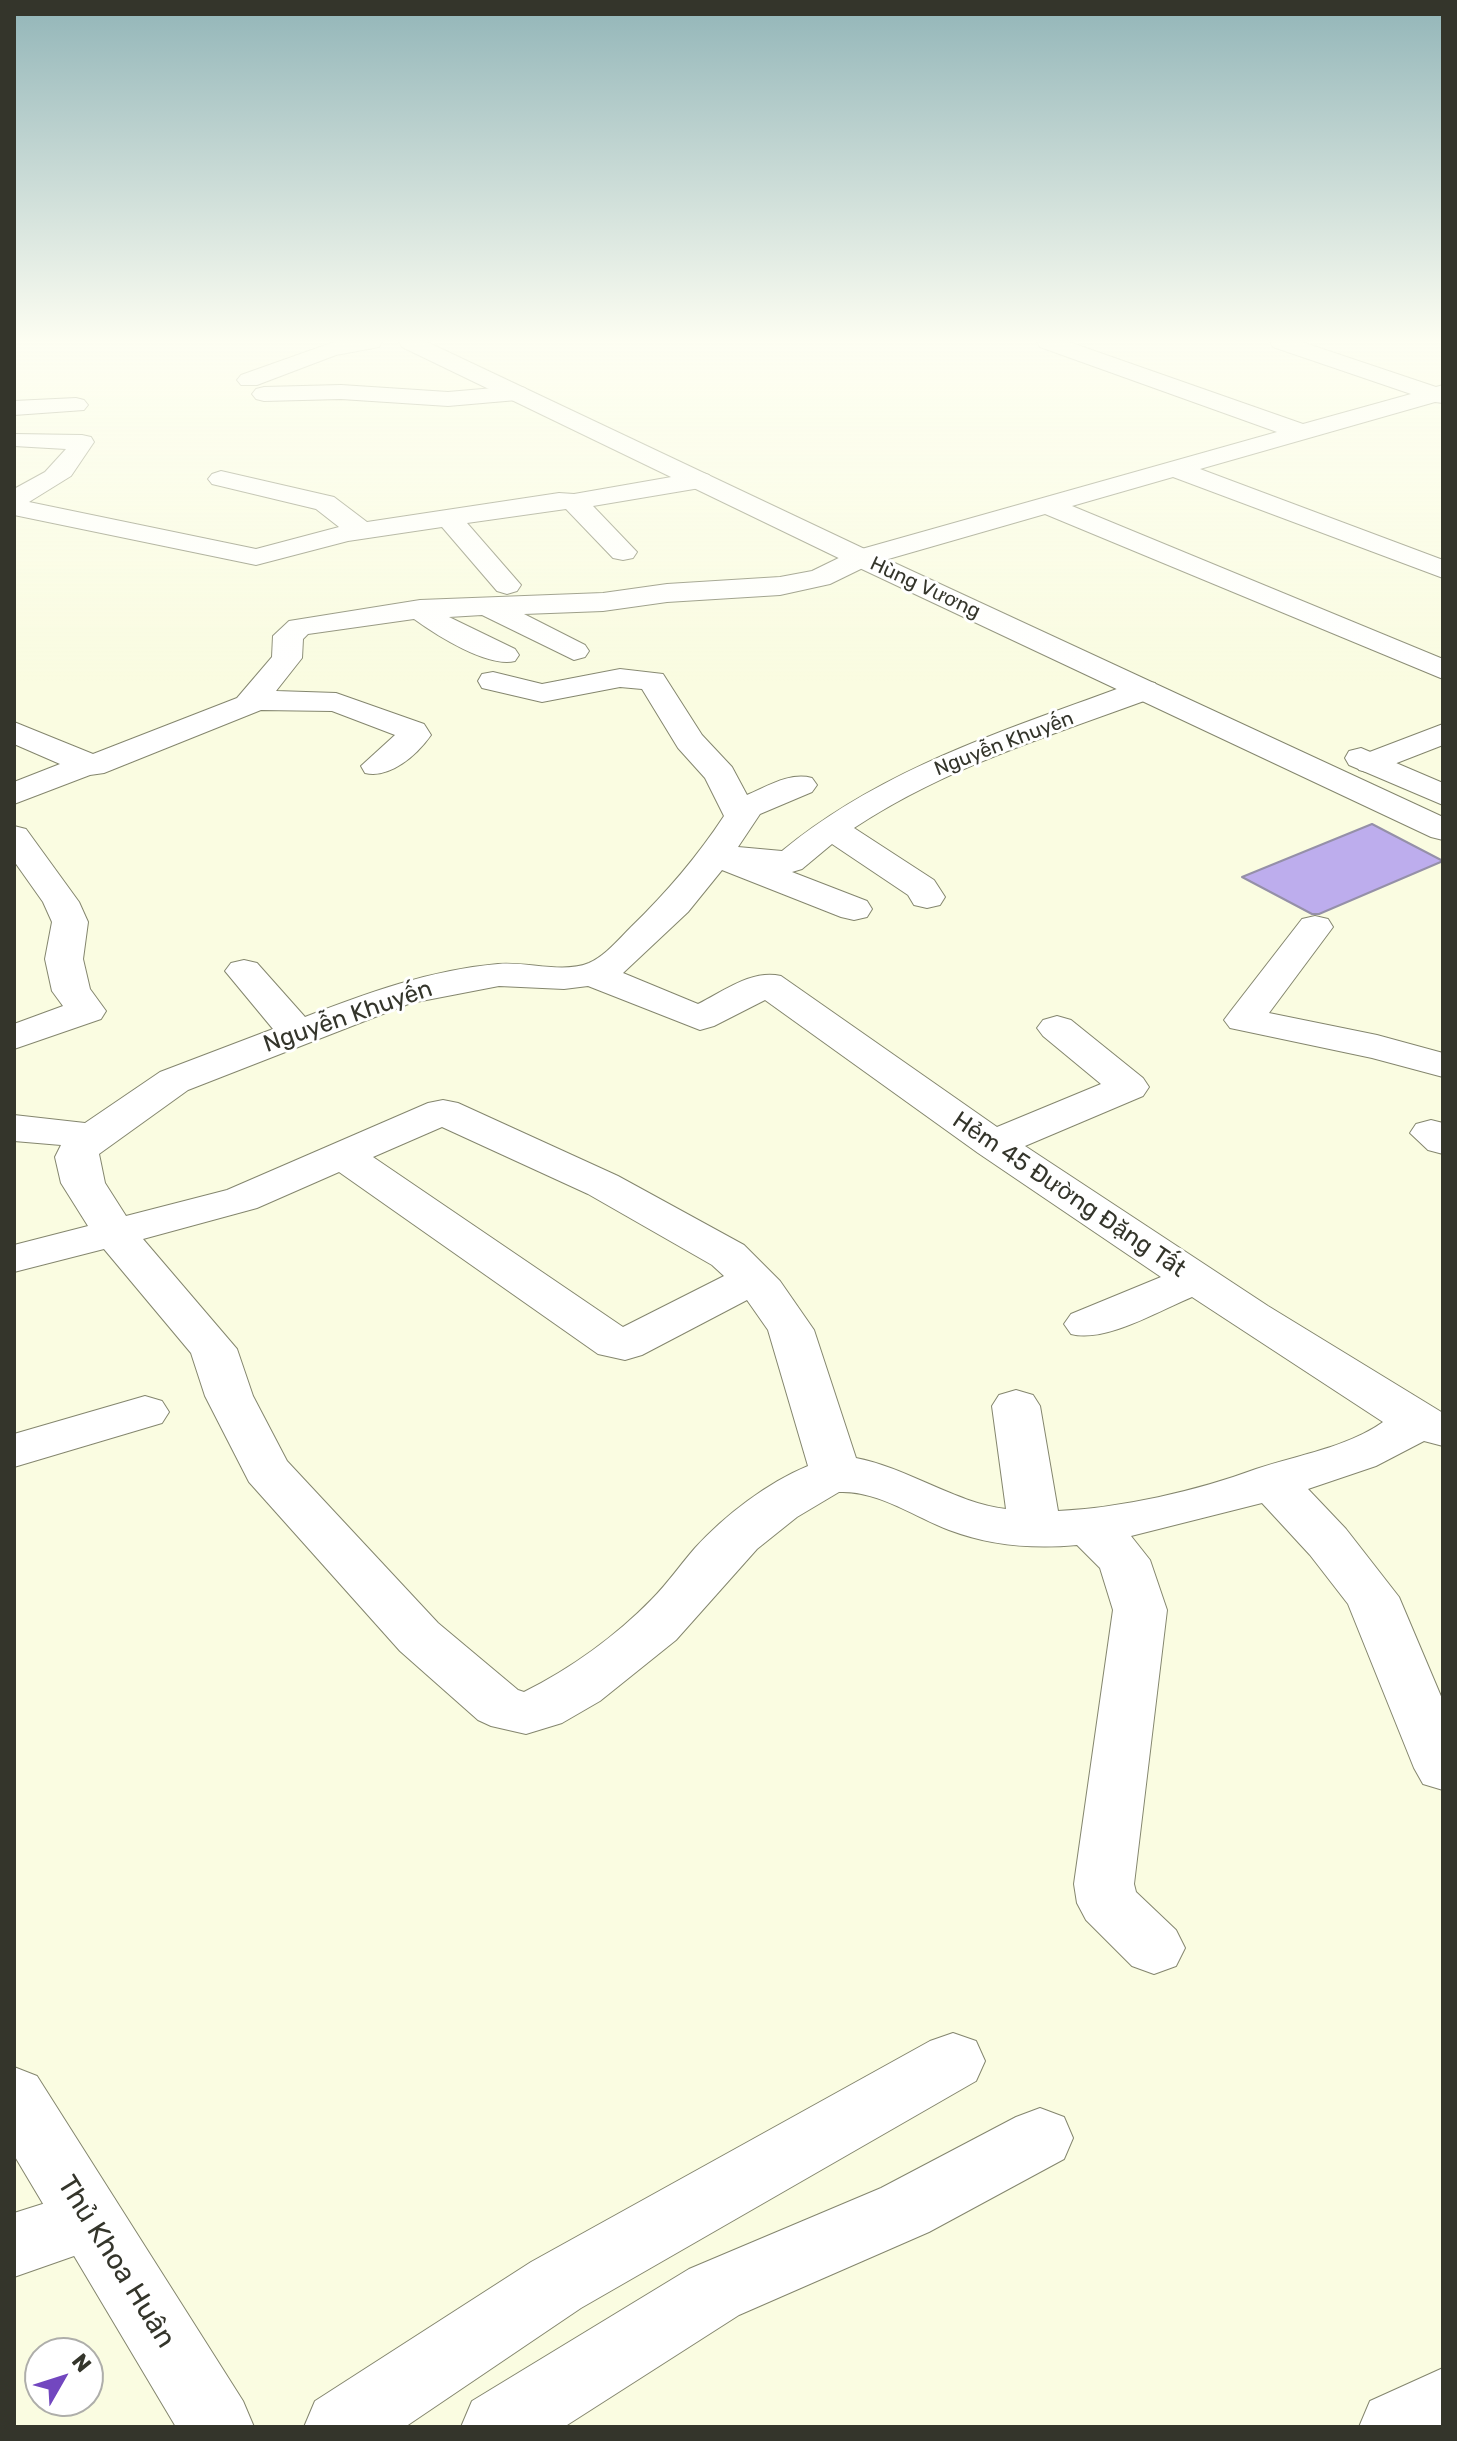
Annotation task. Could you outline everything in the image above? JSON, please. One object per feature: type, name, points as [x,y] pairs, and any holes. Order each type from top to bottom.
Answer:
[{"type":"street","points":[[14,499],[47,485],[71,464],[75,456]]},
{"type":"street","name":"Hùng Vương","points":[[649,456],[1443,830]]},
{"type":"street","points":[[705,456],[791,495]]},
{"type":"street","points":[[14,794],[230,714],[253,700],[287,658],[291,630],[499,596],[603,602],[667,593],[780,586],[820,578],[861,558],[1220,456]]},
{"type":"street","points":[[1175,469],[1443,570]]},
{"type":"street","points":[[221,479],[325,503],[362,531]]},
{"type":"street","points":[[14,507],[256,557],[362,531],[447,516],[559,501],[574,502],[700,480]]},
{"type":"street","points":[[574,502],[623,552]]},
{"type":"street","points":[[1047,505],[1443,670]]},
{"type":"street","points":[[447,516],[499,596],[574,651]]},
{"type":"street","name":"Hùng Vương","points":[[862,527],[946,566]]},
{"type":"street","points":[[420,609],[498,668],[542,693],[620,678],[652,681],[689,741],[720,774],[740,814]]},
{"type":"street","name":"Nguyễn Khuyến","points":[[716,855],[790,862],[865,804],[939,769],[1144,690]]},
{"type":"street","points":[[253,700],[336,702],[413,731],[415,735],[411,739],[377,766]]},
{"type":"street","points":[[14,732],[86,765]]},
{"type":"street","points":[[1443,734],[1357,756],[1443,795]]},
{"type":"street","points":[[594,975],[622,957],[675,904],[716,855],[747,807],[800,785]]},
{"type":"street","points":[[831,828],[921,888],[927,897]]},
{"type":"street","points":[[14,836],[61,902],[70,922],[64,959],[71,991],[87,1011],[14,1037]]},
{"type":"street","points":[[716,855],[854,909]]},
{"type":"street","points":[[1315,927],[1244,1020],[1377,1047],[1443,1065]]},
{"type":"street","points":[[244,971],[297,1032]]},
{"type":"street","name":"Nguyễn Khuyến","points":[[93,1136],[174,1081],[420,988],[499,975],[564,978],[594,975]]},
{"type":"street","name":"Hẻm 45 Đường Đặng Tất","points":[[594,975],[700,1018],[767,984],[993,1144],[1196,1279],[1430,1426]]},
{"type":"street","points":[[993,1144],[1129,1087],[1057,1028]]},
{"type":"street","points":[[14,1259],[242,1199],[433,1114],[452,1114],[670,1220],[728,1255],[754,1279],[791,1330],[836,1475]]},
{"type":"street","points":[[14,1128],[93,1136]]},
{"type":"street","points":[[93,1136],[76,1157],[79,1170],[114,1233],[213,1349],[229,1396],[257,1452],[283,1491],[419,1637],[498,1705],[511,1712],[527,1713],[581,1686],[669,1614],[729,1544],[813,1483],[836,1475],[856,1475],[885,1484],[987,1524],[1062,1528],[1208,1501],[1272,1482],[1430,1426]]},
{"type":"street","points":[[342,1155],[615,1344],[625,1345],[754,1279]]},
{"type":"street","points":[[1087,1324],[1196,1279]]},
{"type":"street","points":[[1016,1406],[1062,1528],[1124,1560],[1140,1610],[1104,1884],[1107,1903],[1154,1948]]},
{"type":"street","points":[[14,1451],[145,1412]]},
{"type":"street","points":[[1272,1482],[1337,1553],[1372,1597],[1443,1768]]},
{"type":"street","points":[[341,2427],[556,2285],[953,2061]]},
{"type":"street","name":"Thủ Khoa Huân","points":[[14,2096],[217,2427]]},
{"type":"street","points":[[498,2427],[714,2292],[905,2210],[1040,2138]]},
{"type":"street","points":[[14,2245],[90,2220]]},
{"type":"street","points":[[1396,2427],[1443,2404]]},
{"type":"building","points":[[1372,824],[1443,861],[1319,914],[1312,914],[1242,877]]}]
